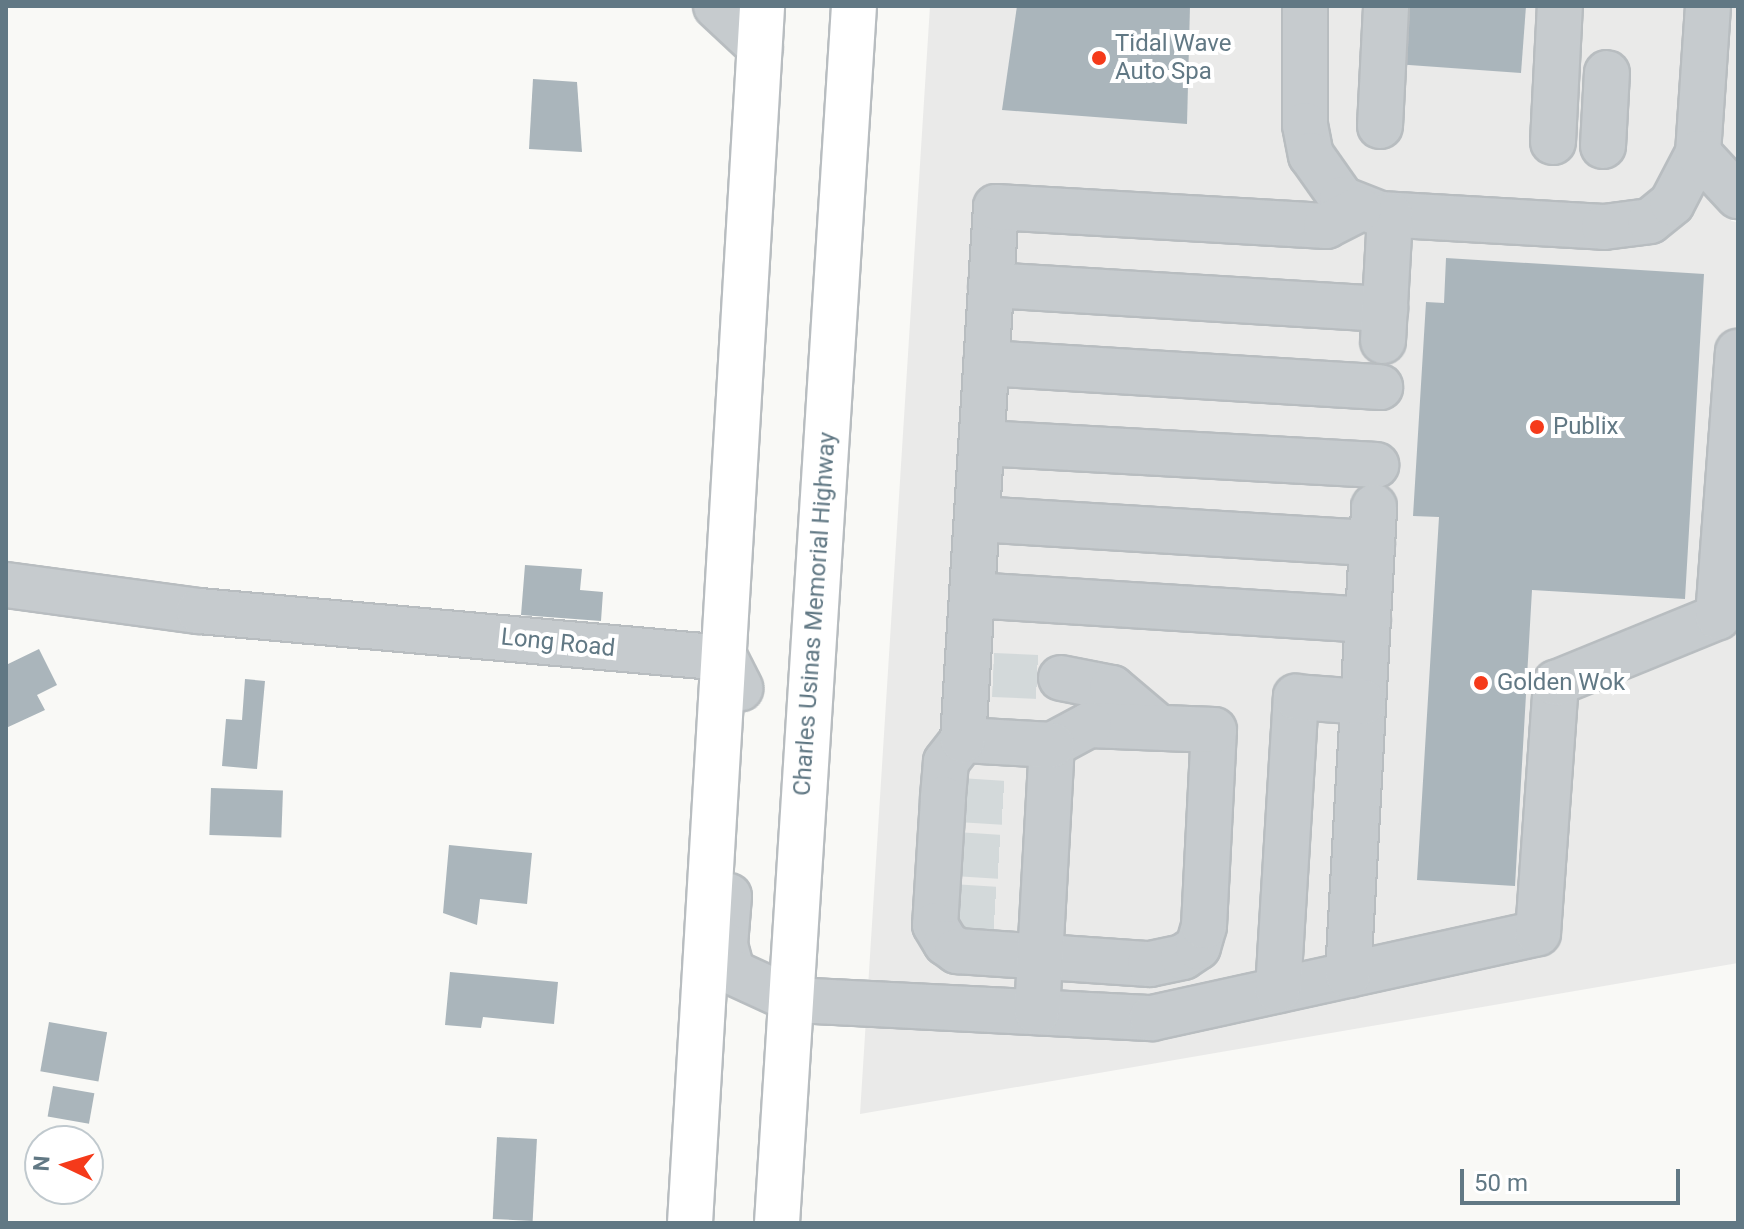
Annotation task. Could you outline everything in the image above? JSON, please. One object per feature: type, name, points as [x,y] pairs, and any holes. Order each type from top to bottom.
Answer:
[{"type":"highway","name":"Charles Usinas Memorial Highway","points":[[777,1223],[854,6]]},
{"type":"highway","points":[[690,1223],[761,26]]},
{"type":"street","points":[[716,6],[761,26]]},
{"type":"street","points":[[1380,126],[1386,6]]},
{"type":"street","points":[[1553,142],[1560,6]]},
{"type":"street","points":[[963,740],[1052,745],[1089,725],[1214,730],[1198,947],[1150,964],[957,951],[935,925],[943,906],[951,800],[946,762],[963,740],[980,674],[972,595],[996,207],[1326,226],[1374,212],[1631,226],[1672,203],[1698,153],[1708,6]]},
{"type":"street","points":[[1309,19],[1311,155],[1326,183],[1374,212]]},
{"type":"street","points":[[1603,146],[1607,73]]},
{"type":"street","points":[[1698,153],[1738,196]]},
{"type":"street","points":[[991,285],[1384,325],[1374,212]]},
{"type":"street","points":[[725,658],[740,679],[725,945],[732,972],[793,1000],[1152,1018],[1538,933],[1556,683],[1718,617],[1738,352]]},
{"type":"street","points":[[986,363],[1380,387]]},
{"type":"street","points":[[982,443],[1374,505]]},
{"type":"street","points":[[1348,975],[1374,505]]},
{"type":"street","points":[[977,519],[1374,505]]},
{"type":"street","name":"Long Road","points":[[6,585],[199,611],[725,658]]},
{"type":"street","points":[[972,595],[1368,620]]},
{"type":"street","points":[[1061,678],[1112,688],[1158,727]]},
{"type":"street","points":[[1278,990],[1296,697],[1363,702]]},
{"type":"street","points":[[1037,1012],[1040,957],[1028,911],[1036,805],[1052,745]]},
{"type":"shaded area","points":[[930,6],[1738,6],[1738,192],[1731,221],[1738,222],[1738,963],[860,1114]]},
{"type":"building","name":"Tidal Wave Auto Spa","points":[[1017,6],[1190,6],[1187,124],[1002,110]]},
{"type":"building","points":[[1398,6],[1526,6],[1521,73],[1395,64]]},
{"type":"building","points":[[533,79],[577,82],[582,152],[529,149]]},
{"type":"building","points":[[1446,258],[1704,274],[1685,599],[1532,590],[1515,886],[1417,880],[1439,517],[1413,516],[1426,302],[1444,303]]},
{"type":"building","points":[[525,565],[582,569],[580,590],[603,592],[601,621],[521,615]]},
{"type":"building","points":[[39,649],[57,685],[37,695],[45,710],[6,728],[6,665]]},
{"type":"building","points":[[245,679],[265,681],[257,769],[222,766],[226,719],[242,720]]},
{"type":"building","points":[[211,788],[283,791],[281,837],[209,835]]},
{"type":"building","points":[[449,845],[532,853],[527,904],[480,899],[477,925],[443,913]]},
{"type":"building","points":[[450,972],[558,982],[554,1024],[483,1017],[481,1028],[445,1025]]},
{"type":"building","points":[[49,1022],[107,1032],[98,1081],[40,1071]]},
{"type":"building","points":[[53,1086],[94,1093],[89,1124],[48,1117]]},
{"type":"building","points":[[497,1137],[537,1139],[533,1221],[493,1219]]},
{"type":"tunnel","points":[[993,675],[1061,678]]},
{"type":"tunnel","points":[[959,800],[1022,804]]},
{"type":"tunnel","points":[[955,854],[1019,858]]},
{"type":"tunnel","points":[[951,906],[1014,910]]},
{"type":"place","name":"Tidal Wave Auto Spa","points":[[1099,58]]},
{"type":"place","name":"Publix","points":[[1537,427]]},
{"type":"place","name":"Golden Wok","points":[[1481,683]]}]
